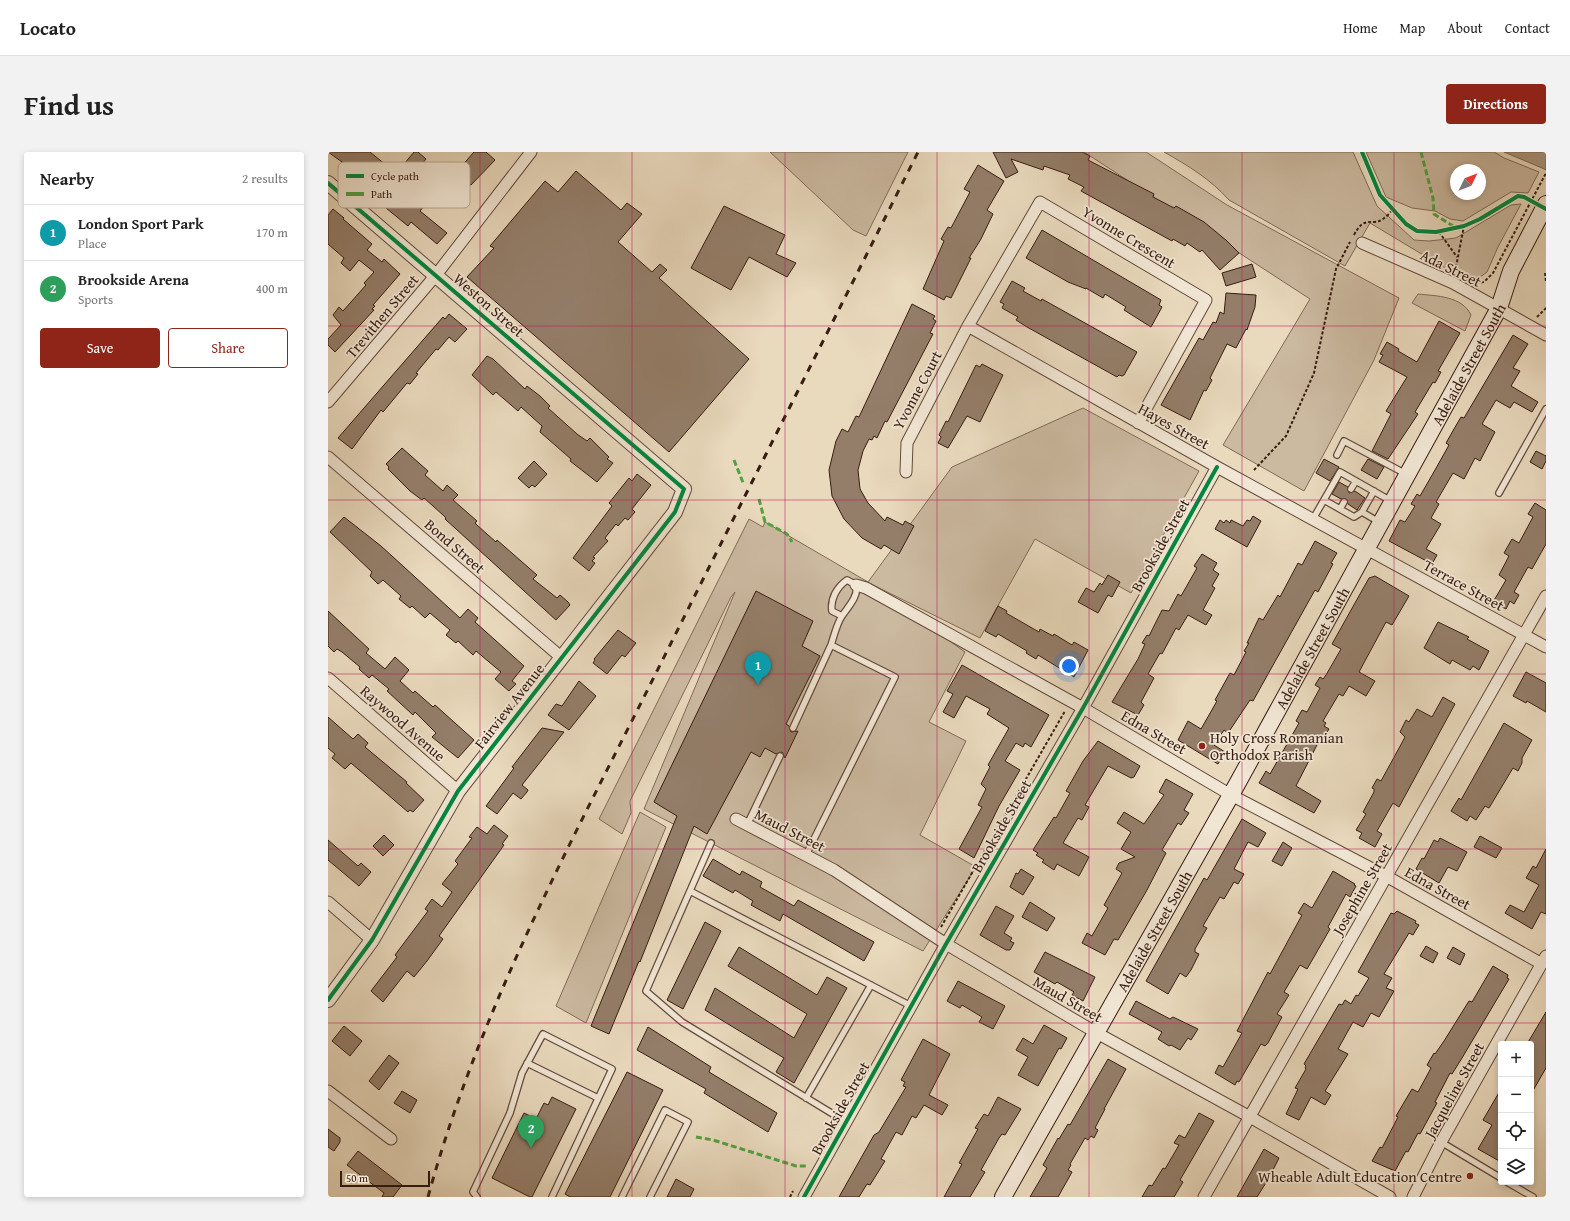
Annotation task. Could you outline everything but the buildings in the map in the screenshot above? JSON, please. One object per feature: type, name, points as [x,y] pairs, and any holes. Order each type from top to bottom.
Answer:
[{"type":"main road","name":"Adelaide Street South","points":[[1003,1197],[1095,1032],[1231,795],[1394,502],[1499,308],[1511,271],[1536,208]]},
{"type":"street","name":"Trevithen Street","points":[[328,402],[436,275],[531,152]]},
{"type":"street","name":"Weston Street","points":[[328,183],[338,192]]},
{"type":"street","name":"Yvonne Crescent","points":[[968,326],[1040,202],[1206,300],[1138,423]]},
{"type":"street","name":"Weston Street","points":[[357,208],[634,447]]},
{"type":"street","name":"Ada Street","points":[[1362,243],[1453,283],[1546,335]]},
{"type":"street","name":"Hayes Street","points":[[968,326],[1138,423],[1368,549]]},
{"type":"street","name":"Yvonne Court","points":[[906,472],[907,443],[968,326]]},
{"type":"street","name":"Fairview Avenue","points":[[328,1000],[372,940],[458,791],[675,512],[684,489],[634,447]]},
{"type":"street","name":"Bond Street","points":[[328,457],[562,658]]},
{"type":"street","name":"Brookside Street","points":[[804,1197],[946,944],[1083,708],[1217,467]]},
{"type":"street","name":"Terrace Street","points":[[1368,549],[1546,648]]},
{"type":"street","name":"Edna Street","points":[[856,585],[866,588],[1083,708],[1231,795],[1544,960]]},
{"type":"street","name":"Josephine Street","points":[[1204,1197],[1546,596]]},
{"type":"street","name":"Raywood Avenue","points":[[328,678],[458,791]]},
{"type":"street","name":"Maud Street","points":[[736,819],[806,854],[834,870],[946,944],[1095,1032],[1250,1116],[1390,1197]]},
{"type":"street","points":[[328,902],[372,940]]},
{"type":"street","name":"Jacqueline Street","points":[[1413,1197],[1441,1142],[1544,960]]},
{"type":"street","points":[[328,1091],[391,1139]]},
{"type":"lane","points":[[1499,493],[1546,409]]},
{"type":"lane","points":[[1337,455],[1344,441],[1408,475]]},
{"type":"lane","points":[[1312,519],[1340,472],[1394,502]]},
{"type":"lane","points":[[1351,489],[1356,481]]},
{"type":"lane","points":[[1324,500],[1354,517],[1362,512],[1374,491]]},
{"type":"lane","points":[[1340,509],[1344,502]]},
{"type":"lane","points":[[1362,512],[1381,523]]},
{"type":"lane","points":[[793,728],[831,645],[842,616],[848,611],[858,590],[856,585],[847,580],[840,584],[831,603],[832,611],[842,616]]},
{"type":"lane","points":[[806,854],[895,676],[831,645]]},
{"type":"lane","points":[[747,825],[780,756]]},
{"type":"lane","points":[[711,842],[646,990],[682,1022],[846,1122]]},
{"type":"lane","points":[[690,891],[911,1006]]},
{"type":"lane","points":[[806,1098],[871,985]]},
{"type":"lane","points":[[477,1197],[473,1192],[510,1112],[522,1073],[543,1034],[612,1069],[552,1197]]},
{"type":"lane","points":[[527,1063],[598,1098]]},
{"type":"lane","points":[[622,1197],[665,1110],[688,1122],[650,1197]]},
{"type":"lane","points":[[1441,1142],[1498,1176]]},
{"type":"lane","points":[[1512,1185],[1533,1197]]},
{"type":"path","points":[[1530,200],[1546,173]]},
{"type":"path","points":[[1525,198],[1530,200],[1536,208]]},
{"type":"path","points":[[1530,200],[1536,208]]},
{"type":"path","points":[[1388,205],[1397,215]]},
{"type":"path","points":[[1464,226],[1453,283],[1484,282],[1493,273],[1536,208]]},
{"type":"path","points":[[1382,220],[1392,210]]},
{"type":"path","points":[[1456,228],[1468,224]]},
{"type":"path","points":[[1433,232],[1441,231],[1457,257]]},
{"type":"path","points":[[1543,267],[1546,282]]},
{"type":"path","points":[[1254,470],[1286,436],[1314,373],[1330,306],[1336,270]]},
{"type":"path","points":[[1532,314],[1542,319]]},
{"type":"path","points":[[941,927],[1066,710]]},
{"type":"shaded area","points":[[770,152],[908,152],[866,236],[853,230]]},
{"type":"shaded area","points":[[1084,152],[1146,152],[1227,205],[1399,298],[1374,360],[1304,491],[1223,445],[1310,299]]},
{"type":"shaded area","points":[[1164,152],[1353,152],[1377,206],[1414,240],[1429,241],[1456,238],[1511,205],[1521,204],[1498,247],[1487,272],[1479,278],[1465,278],[1455,274],[1370,223],[1345,266],[1229,200],[1222,192],[1199,173]]},
{"type":"shaded area","points":[[1366,152],[1494,152],[1504,158],[1539,172],[1528,193],[1511,192],[1463,221],[1450,219],[1435,211],[1412,208],[1386,197]]},
{"type":"shaded area","points":[[1504,152],[1546,152],[1546,170],[1542,168]]},
{"type":"shaded area","points":[[1418,294],[1448,298],[1462,304],[1471,315],[1465,331],[1412,303]]},
{"type":"shaded area","points":[[1083,408],[1199,471],[1131,593],[1035,539],[980,638],[871,584],[965,652],[929,722],[966,741],[920,835],[976,867],[923,951],[644,809],[735,592],[731,597],[630,801],[631,813],[622,834],[599,819],[749,519],[763,527],[765,522],[868,582],[952,467]]},
{"type":"shaded area","points":[[640,812],[666,827],[586,1023],[556,1006]]},
{"type":"railway","points":[[428,1197],[470,1067],[523,942],[552,880],[918,152]]},
{"type":"marked path","points":[[1421,152],[1433,198],[1434,214],[1456,228]]},
{"type":"marked path","points":[[734,460],[744,485]]},
{"type":"marked path","points":[[759,499],[765,522],[787,534],[792,542]]},
{"type":"marked path","points":[[696,1137],[713,1140],[796,1166],[807,1166]]},
{"type":"cycle path","points":[[1362,152],[1380,195],[1406,224],[1417,231],[1436,232],[1464,226],[1480,219],[1518,196],[1524,197],[1546,209]]},
{"type":"cycle path","points":[[328,183],[338,192]]},
{"type":"cycle path","points":[[328,1000],[372,940],[458,791],[675,512],[684,489],[357,208]]},
{"type":"cycle path","points":[[804,1197],[946,944],[1083,708],[1217,467]]},
{"type":"place","name":"London Sport Park","points":[[758,685]]},
{"type":"place","name":"Holy Cross Romanian Orthodox Parish","points":[[1202,746]]},
{"type":"place","name":"Brookside Arena","points":[[531,1148]]},
{"type":"place","name":"Wheable Adult Education Centre","points":[[1470,1176]]}]
